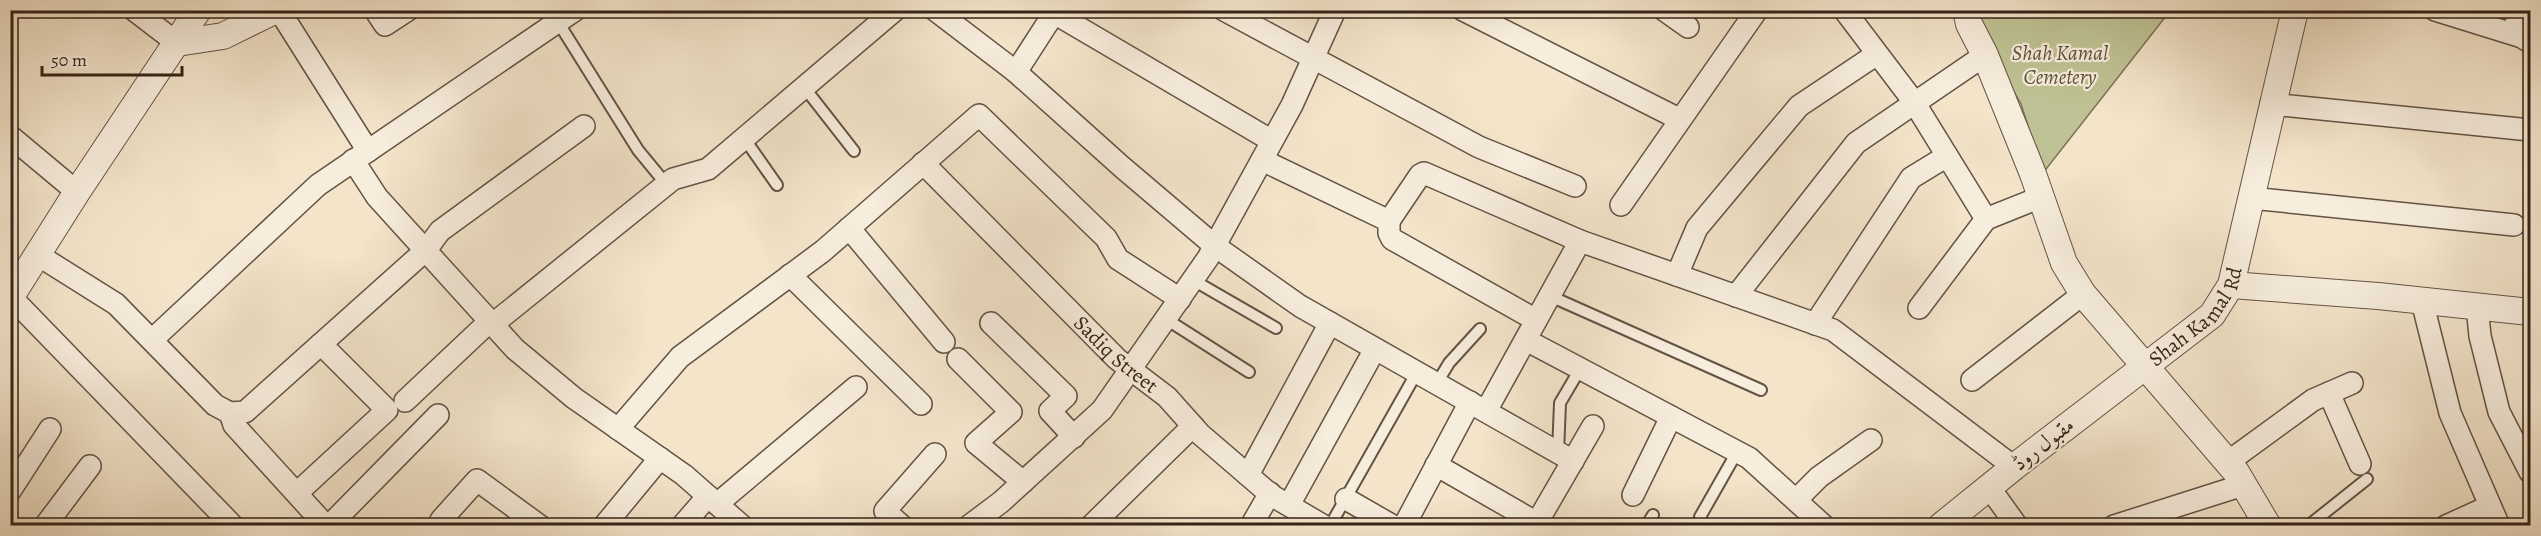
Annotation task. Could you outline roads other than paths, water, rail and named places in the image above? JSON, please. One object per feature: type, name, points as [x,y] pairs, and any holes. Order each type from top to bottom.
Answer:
[{"type":"street","points":[[134,10],[177,43],[223,36],[278,10],[361,155],[377,197],[524,356],[574,398],[660,458],[742,525]]},
{"type":"street","points":[[198,10],[77,192],[11,298],[233,525]]},
{"type":"street","points":[[375,10],[386,25],[408,10]]},
{"type":"street","points":[[935,10],[1016,72],[1215,246],[1300,306],[1565,457]]},
{"type":"street","points":[[1224,10],[1479,147],[1575,186]]},
{"type":"street","points":[[969,525],[1023,482],[1102,410],[1215,246],[1292,105],[1335,10]]},
{"type":"street","points":[[1463,10],[1679,119]]},
{"type":"street","points":[[1664,10],[1688,27]]},
{"type":"street","points":[[1621,205],[1757,10]]},
{"type":"street","name":"Shah Kamal Rd","points":[[1966,10],[1969,24],[1985,55],[2041,197],[2064,263],[2083,294],[2146,365],[2212,315],[2231,285],[2271,104],[2295,10]]},
{"type":"street","points":[[2435,10],[2511,33],[2530,42]]},
{"type":"street","points":[[2511,33],[2523,10]]},
{"type":"street","points":[[1845,11],[1914,102],[1986,219]]},
{"type":"street","points":[[1016,72],[1055,12],[1272,141]]},
{"type":"street","points":[[405,401],[492,323],[666,184],[673,179],[708,169],[804,87],[881,14]]},
{"type":"street","points":[[152,340],[318,185],[566,16]]},
{"type":"street","points":[[1677,275],[1697,228],[1798,106],[1877,54]]},
{"type":"street","points":[[1736,296],[1856,143],[1985,55]]},
{"type":"street","points":[[2271,104],[2530,130]]},
{"type":"street","points":[[618,429],[680,357],[849,228],[976,116],[981,115],[1106,238],[1118,259],[1180,298]]},
{"type":"street","points":[[38,255],[116,304],[215,405],[230,413],[245,412],[426,250],[440,231],[584,126]]},
{"type":"street","points":[[10,135],[77,192]]},
{"type":"street","points":[[1815,324],[1911,178],[1947,156]]},
{"type":"street","points":[[1262,160],[1389,221]]},
{"type":"street","name":"Sadiq Street","points":[[923,163],[1117,359],[1167,397],[1193,426],[1270,493],[1324,525]]},
{"type":"street","points":[[1536,320],[1392,238],[1389,233],[1389,221],[1420,175],[1424,173],[1580,241],[1833,330],[2014,466]]},
{"type":"street","points":[[1918,308],[1986,219],[2041,197]]},
{"type":"street","points":[[2252,198],[2514,225]]},
{"type":"street","points":[[849,228],[944,342]]},
{"type":"street","points":[[1404,525],[1436,465],[1526,340],[1580,241]]},
{"type":"street","points":[[790,275],[921,404]]},
{"type":"street","points":[[2231,285],[2530,312]]},
{"type":"street","points":[[1972,380],[2083,294]]},
{"type":"street","points":[[2422,301],[2450,413],[2499,525]]},
{"type":"street","points":[[2477,306],[2480,336],[2499,412],[2530,472]]},
{"type":"street","points":[[991,323],[1066,396],[1050,411],[1074,437]]},
{"type":"street","points":[[1248,475],[1330,323]]},
{"type":"street","points":[[1526,340],[1749,458],[1824,525]]},
{"type":"street","points":[[297,494],[387,410],[321,344]]},
{"type":"street","points":[[1289,505],[1375,349]]},
{"type":"street","points":[[958,359],[1011,412],[976,443],[1023,482]]},
{"type":"street","points":[[2146,365],[2228,462],[2268,525]]},
{"type":"street","name":"مقبول روڈ","points":[[1941,525],[2146,365]]},
{"type":"street","points":[[2228,462],[2313,400],[2352,383]]},
{"type":"street","points":[[682,525],[856,387]]},
{"type":"street","points":[[2329,393],[2364,472]]},
{"type":"street","points":[[230,413],[234,425],[327,525],[438,415]]},
{"type":"street","points":[[1633,495],[1671,417]]},
{"type":"street","points":[[1091,525],[1193,426]]},
{"type":"street","points":[[1436,465],[1541,522],[1565,457],[1593,426]]},
{"type":"street","points":[[10,491],[50,429]]},
{"type":"street","points":[[1796,500],[1819,477],[1871,440]]},
{"type":"street","points":[[902,525],[885,511],[935,454]]},
{"type":"street","points":[[604,525],[660,458]]},
{"type":"street","points":[[45,525],[90,466]]},
{"type":"street","points":[[441,520],[477,480],[540,525]]},
{"type":"street","points":[[2114,525],[2244,484]]},
{"type":"street","points":[[1989,487],[2017,525]]},
{"type":"street","points":[[1251,525],[1270,493]]},
{"type":"street","points":[[1346,499],[1393,525]]},
{"type":"street","points":[[2446,525],[2490,506]]},
{"type":"lane","points":[[566,16],[638,150],[666,184]]},
{"type":"lane","points":[[804,87],[854,151]]},
{"type":"lane","points":[[744,138],[777,185]]},
{"type":"lane","points":[[1193,280],[1276,328]]},
{"type":"lane","points":[[1550,296],[1761,390]]},
{"type":"lane","points":[[1166,319],[1249,372]]},
{"type":"lane","points":[[1437,383],[1449,363],[1480,329]]},
{"type":"lane","points":[[1565,457],[1560,403],[1580,369]]},
{"type":"lane","points":[[1330,525],[1417,372]]},
{"type":"lane","points":[[1700,517],[1737,452]]},
{"type":"lane","points":[[2308,525],[2364,472]]},
{"type":"lane","points":[[1646,525],[1653,514]]},
{"type":"park label","name":"Shah Kamal Cemetery","points":[[2060,65]]}]
